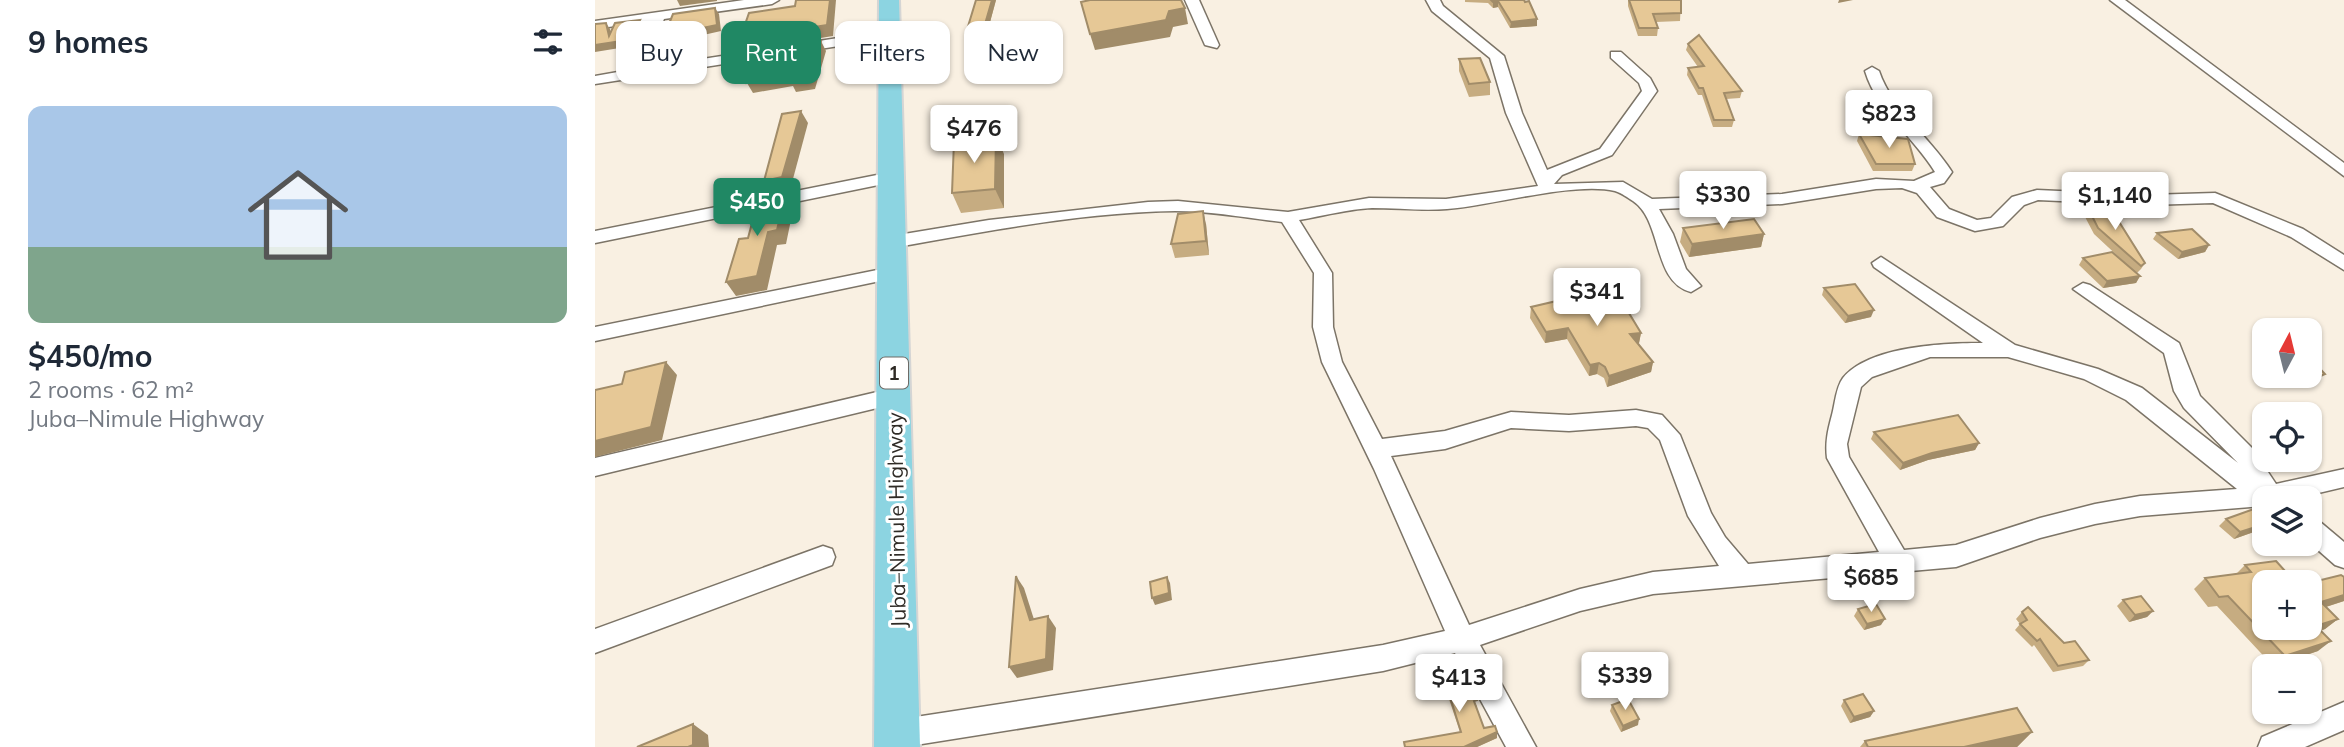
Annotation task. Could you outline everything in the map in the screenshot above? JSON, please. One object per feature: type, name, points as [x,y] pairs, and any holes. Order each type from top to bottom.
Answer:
[{"type":"main road","name":"Juba–Nimule Highway","points":[[889,0],[890,21]]},
{"type":"main road","name":"Juba–Nimule Highway","points":[[891,84],[898,561],[897,741]]},
{"type":"street","points":[[595,26],[772,0]]},
{"type":"street","points":[[1192,0],[1212,45]]},
{"type":"street","points":[[1433,0],[1437,8],[1497,57],[1514,113],[1547,185]]},
{"type":"street","points":[[2116,0],[2344,171]]},
{"type":"street","points":[[656,21],[658,17]]},
{"type":"street","points":[[707,62],[835,42]]},
{"type":"street","points":[[1547,185],[1556,171],[1606,152],[1650,91],[1644,81],[1616,55]]},
{"type":"street","points":[[1872,71],[1879,93],[1930,150],[1944,172],[1938,179],[1915,186]]},
{"type":"street","points":[[595,80],[616,76]]},
{"type":"street","points":[[595,237],[892,177]]},
{"type":"street","points":[[1647,204],[1781,199],[1876,184],[1915,186],[1923,189],[1943,212],[1975,226],[1997,222],[2018,201],[2037,195],[2136,200],[2215,198],[2297,233],[2344,264]]},
{"type":"street","points":[[595,334],[892,257],[989,225],[1178,206],[1288,217],[1369,203],[1446,204],[1547,185],[1609,185],[1635,193],[1647,204],[1664,234],[1669,255],[1678,272],[1691,286]]},
{"type":"street","points":[[1288,217],[1323,273],[1323,327],[1332,362],[1462,639],[1521,747]]},
{"type":"street","points":[[1881,263],[2008,350],[2115,384],[2148,404],[2257,486]]},
{"type":"street","points":[[2083,289],[2172,348],[2178,360],[2185,391],[2192,402],[2244,454],[2264,486]]},
{"type":"street","points":[[1896,559],[1838,458],[1836,444],[1851,383],[1865,372],[1904,356],[1930,350],[2008,350]]},
{"type":"street","points":[[595,467],[894,396]]},
{"type":"street","points":[[1375,449],[1445,440],[1511,420],[1569,423],[1636,418],[1654,421],[1669,435],[1696,506],[1716,544],[1741,574]]},
{"type":"street","points":[[2311,486],[2344,478]]},
{"type":"street","points":[[897,741],[1072,704],[1333,667],[1462,639],[1580,600],[1653,583],[1896,559],[1956,556],[2040,528],[2129,508],[2252,498]]},
{"type":"street","points":[[2322,538],[2344,557]]},
{"type":"street","points":[[595,641],[823,557]]},
{"type":"street","points":[[2272,747],[2344,716]]},
{"type":"building","points":[[796,0],[830,0],[827,25],[821,26],[821,21],[746,21],[749,13],[795,6]]},
{"type":"building","points":[[976,0],[992,0],[986,21],[970,21]]},
{"type":"building","points":[[1181,0],[1185,8],[1169,11],[1166,20],[1090,34],[1081,2]]},
{"type":"building","points":[[1491,0],[1529,1],[1537,19],[1511,22],[1498,1]]},
{"type":"building","points":[[1629,0],[1681,0],[1681,13],[1653,14],[1658,28],[1639,28]]},
{"type":"building","points":[[715,8],[717,25],[707,27],[707,21],[670,21],[673,14]]},
{"type":"building","points":[[606,23],[609,36],[615,23],[616,42],[595,45],[595,24]]},
{"type":"building","points":[[1699,35],[1742,91],[1724,93],[1734,120],[1714,120],[1703,88],[1699,88],[1688,68],[1704,66],[1688,44]]},
{"type":"building","points":[[1480,58],[1490,82],[1469,84],[1459,59]]},
{"type":"building","points":[[801,111],[782,177],[764,181],[782,114]]},
{"type":"building","points":[[1859,134],[1908,139],[1915,164],[1876,164]]},
{"type":"building","points":[[996,135],[995,189],[952,193],[954,141]]},
{"type":"building","points":[[786,192],[777,230],[768,232],[757,276],[726,282],[739,239],[748,238],[759,197]]},
{"type":"building","points":[[2088,208],[2111,209],[2145,263],[2141,266],[2098,228]]},
{"type":"building","points":[[1203,211],[1206,241],[1171,244],[1178,214]]},
{"type":"building","points":[[1754,219],[1764,234],[1692,244],[1683,228]]},
{"type":"building","points":[[2192,229],[2209,245],[2182,252],[2157,233]]},
{"type":"building","points":[[2112,252],[2140,276],[2107,281],[2083,258]]},
{"type":"building","points":[[1855,284],[1874,310],[1848,316],[1824,288]]},
{"type":"building","points":[[1590,289],[1592,292],[1615,290],[1641,333],[1630,334],[1653,362],[1609,376],[1605,367],[1599,363],[1590,365],[1568,328],[1546,332],[1531,307],[1565,299],[1563,295]]},
{"type":"building","points":[[666,362],[651,427],[595,441],[595,390],[622,384],[625,372]]},
{"type":"building","points":[[1958,415],[1979,443],[1932,453],[1903,463],[1874,432]]},
{"type":"building","points":[[2252,510],[2252,528],[2240,532],[2226,519]]},
{"type":"building","points":[[2276,561],[2284,570],[2252,570],[2252,621],[2228,596],[2219,597],[2205,578],[2251,572],[2245,565]]},
{"type":"building","points":[[2341,575],[2344,577],[2344,595],[2322,602],[2322,580]]},
{"type":"building","points":[[1016,576],[1030,620],[1048,616],[1046,659],[1009,667]]},
{"type":"building","points":[[1167,577],[1169,593],[1152,598],[1150,582]]},
{"type":"building","points":[[2141,596],[2153,611],[2135,615],[2123,600]]},
{"type":"building","points":[[2322,603],[2338,619],[2322,624]]},
{"type":"building","points":[[1876,604],[1885,619],[1867,624],[1858,609]]},
{"type":"building","points":[[2028,607],[2064,643],[2075,641],[2089,660],[2058,666],[2040,639],[2037,641],[2020,624],[2027,620],[2022,612]]},
{"type":"building","points":[[2322,632],[2331,641],[2291,654],[2283,654],[2270,640],[2322,640]]},
{"type":"building","points":[[1461,663],[1467,681],[1470,680],[1484,728],[1495,726],[1497,732],[1464,747],[1405,747],[1404,742],[1461,732],[1441,669]]},
{"type":"building","points":[[1863,694],[1874,711],[1854,717],[1844,700]]},
{"type":"building","points":[[1628,699],[1639,719],[1623,726],[1612,705]]},
{"type":"building","points":[[2017,708],[2032,732],[1964,747],[1868,747],[1865,741]]},
{"type":"building","points":[[693,724],[693,745],[637,747]]}]
